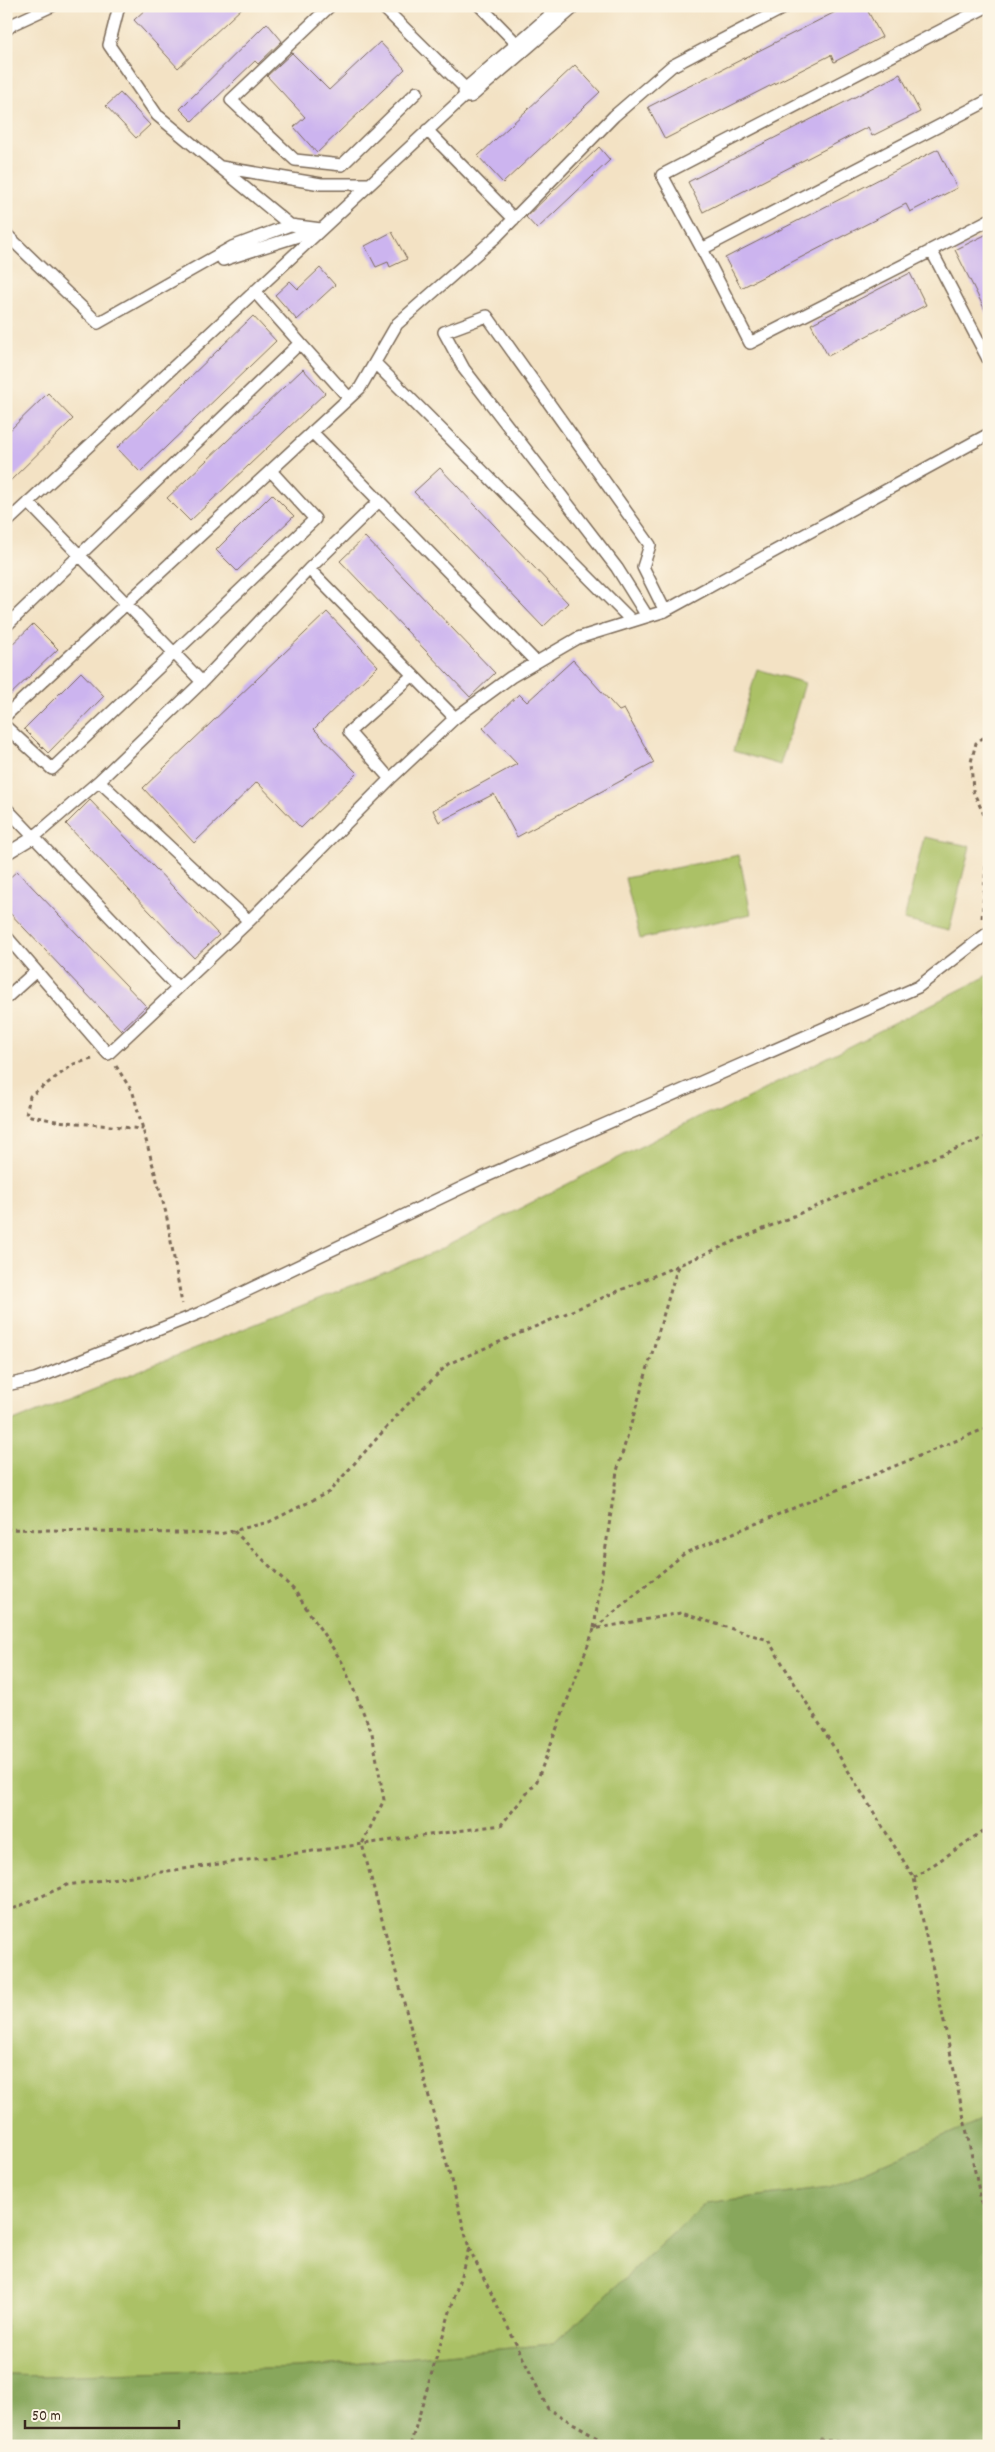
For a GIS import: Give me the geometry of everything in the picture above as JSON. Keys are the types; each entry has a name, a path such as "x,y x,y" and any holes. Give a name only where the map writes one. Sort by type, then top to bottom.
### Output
{"street":[{"path":"469,92 568,6"}],"lane":[{"path":"6,30 13,24 52,6"},
{"path":"120,6 109,45 157,115 290,225"},
{"path":"330,6 231,100 296,160 342,165 417,92"},
{"path":"6,523 469,92 382,6"},
{"path":"480,6 520,48"},
{"path":"6,716 360,388 397,324 514,218 614,116 672,66 787,6"},
{"path":"988,6 662,175 750,343 989,220"},
{"path":"702,249 989,100"},
{"path":"427,130 514,218"},
{"path":"220,167 321,184 370,184"},
{"path":"6,234 98,323 232,246 290,225 321,229"},
{"path":"223,260 321,229"},
{"path":"931,251 989,361"},
{"path":"254,291 349,398"},
{"path":"647,616 617,568 464,369 444,332 487,316 650,545 643,568 665,611"},
{"path":"6,626 300,343"},
{"path":"375,363 632,621"},
{"path":"312,432 536,662"},
{"path":"6,936 108,1054 249,921 390,779 455,718 511,677 578,638 665,611 989,434"},
{"path":"6,727 52,768 315,519 271,471"},
{"path":"6,854 34,837 99,781 202,682 309,568 379,501"},
{"path":"28,502 202,682"},
{"path":"309,568 455,718"},
{"path":"390,779 349,732 413,675"},
{"path":"99,781 249,921"},
{"path":"6,808 178,988"},
{"path":"6,1385 35,1379 184,1320 480,1179 918,986 985,935"},
{"path":"6,998 36,971"}],"path":[{"path":"985,935 988,837 986,819 973,791 971,762 976,743 989,734"},
{"path":"143,1129 56,1121 26,1115 30,1096 74,1064 108,1054 133,1093 143,1129 166,1213 184,1320"},
{"path":"6,1529 220,1534 269,1522 329,1492 403,1409 448,1364 894,1173 989,1136"},
{"path":"6,1912 67,1885 500,1824 537,1781 594,1629 617,1471 678,1266"},
{"path":"594,1629 685,1553 989,1427"},
{"path":"233,1531 295,1591 342,1662 372,1733 384,1800 362,1844 469,2248 548,2409 613,2446"},
{"path":"594,1629 681,1613 768,1640 914,1878 989,2239"},
{"path":"914,1878 989,1827"},
{"path":"410,2446 469,2248"},
{"path":"804,2446 821,2440 883,2446"}],"green space":[{"path":"757,669 805,683 780,765 733,751"},
{"path":"924,837 970,846 949,931 904,920"},
{"path":"739,855 751,914 640,939 625,878"},
{"path":"989,975 989,2116 830,2187 706,2203 553,2344 299,2368 46,2376 6,2375 6,1424 433,1253 706,1113 718,1113"},
{"path":"989,2116 989,2446 6,2446 6,2375 46,2376 299,2368 553,2344 706,2203 830,2187"}],"building":[{"path":"149,6 244,6 178,68 134,20"},
{"path":"847,6 865,6 882,37 834,62 831,55 665,139 648,107"},
{"path":"267,23 282,41 258,64 255,61 192,121 180,109"},
{"path":"380,42 405,69 317,153 294,127 305,117 267,76 292,53 329,90"},
{"path":"575,65 600,92 503,183 478,156"},
{"path":"900,74 920,112 872,136 868,127 703,212 688,182"},
{"path":"120,93 150,125 136,138 106,106"},
{"path":"599,147 610,160 537,229 526,217"},
{"path":"938,149 957,188 910,212 906,204 741,288 725,258"},
{"path":"392,232 407,259 390,267 388,262 376,267 365,246"},
{"path":"989,233 989,318 955,250"},
{"path":"320,268 335,285 297,320 275,295 290,281 298,289"},
{"path":"910,273 926,305 828,356 811,324"},
{"path":"253,316 276,341 140,472 117,448"},
{"path":"303,369 325,393 190,521 167,498"},
{"path":"48,393 73,419 6,485 6,434"},
{"path":"440,468 568,603 543,627 414,492"},
{"path":"272,494 294,516 237,571 216,550"},
{"path":"365,537 495,673 470,697 340,561"},
{"path":"327,612 378,666 314,729 357,773 301,828 257,782 194,843 143,788"},
{"path":"33,624 58,649 6,699 6,650"},
{"path":"573,660 619,711 624,709 654,763 517,837 494,794 439,822 433,810 517,764 483,728 519,694 527,702"},
{"path":"81,672 104,696 48,753 24,729"},
{"path":"90,800 219,935 194,958 66,824"},
{"path":"17,871 146,1006 121,1030 6,909 6,881"}]}
